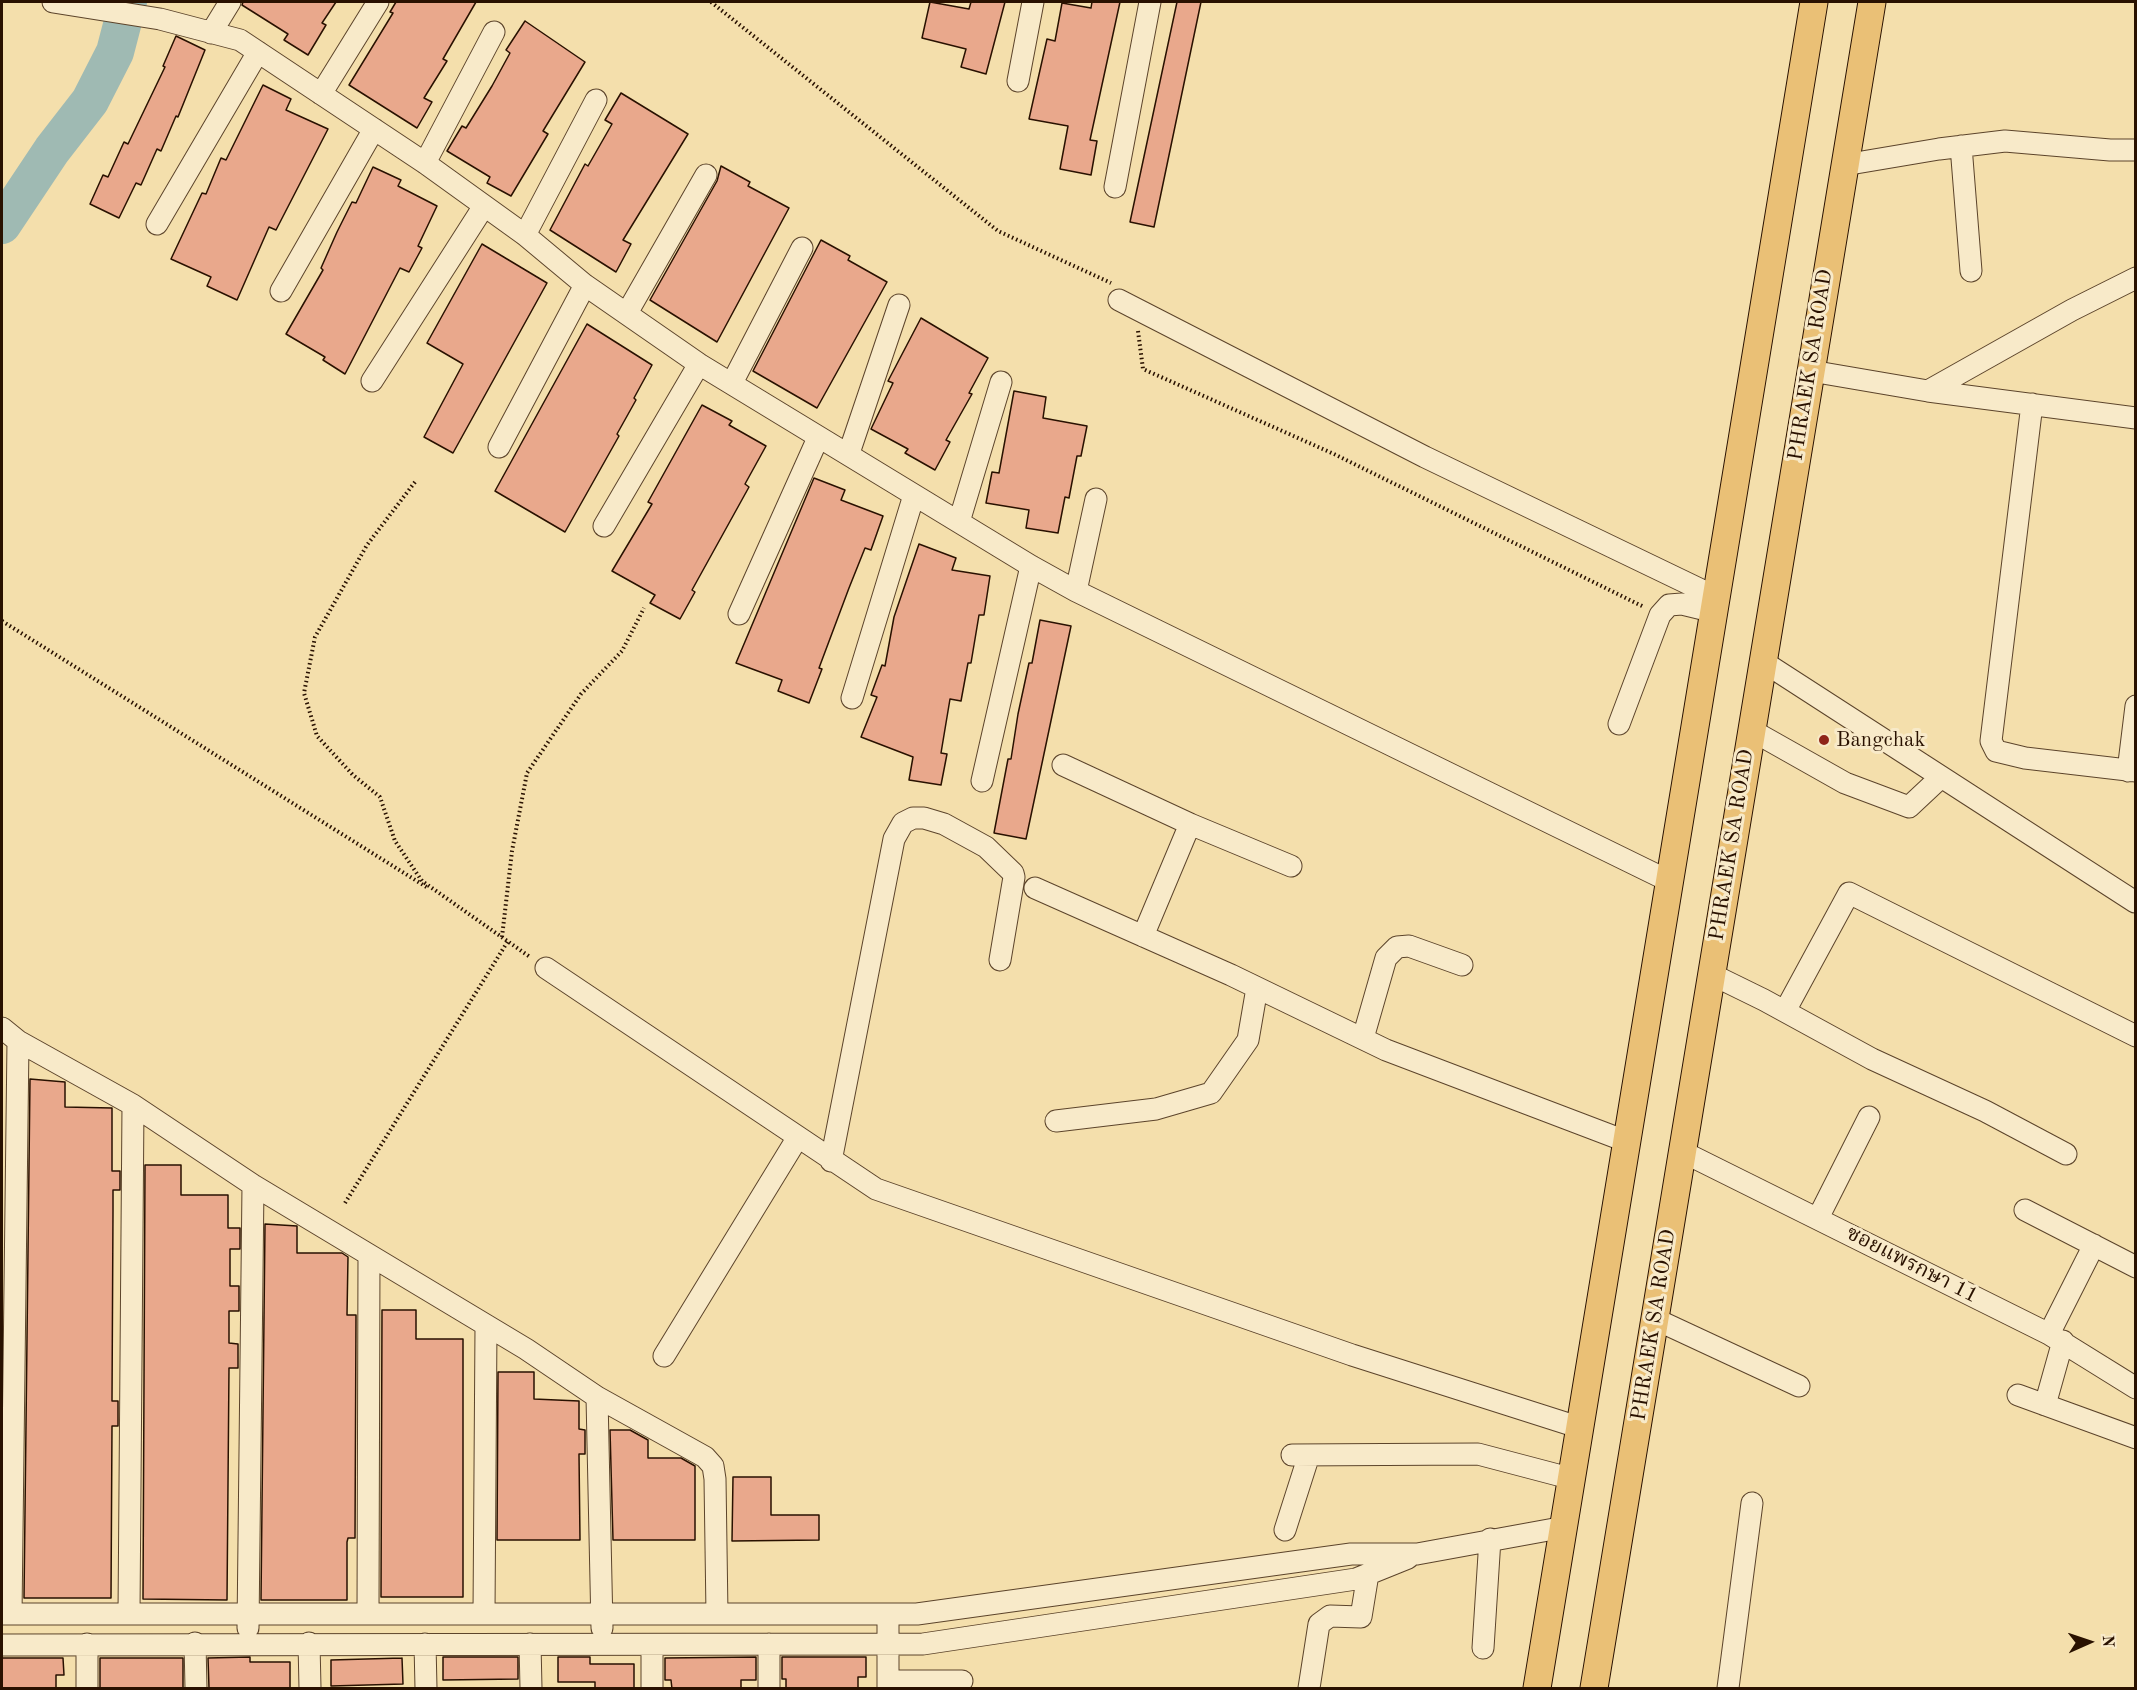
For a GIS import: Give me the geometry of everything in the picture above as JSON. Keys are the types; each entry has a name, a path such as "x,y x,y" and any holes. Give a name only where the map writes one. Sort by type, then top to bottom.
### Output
{"main road":[{"path":"1537,1689 1814,2"},
{"name":"PHRAEK SA ROAD","path":"1594,1689 1872,2"}],"street":[{"path":"53,2 160,19 240,40 425,163 525,235 585,285 699,364 1032,566 1076,591 1671,882"},
{"path":"211,33 230,2"},
{"path":"321,94 378,2"},
{"path":"1018,81 1033,2"},
{"path":"1115,187 1150,2"},
{"path":"425,163 494,32"},
{"path":"157,224 258,52"},
{"path":"525,235 596,100"},
{"path":"280,291 374,129"},
{"path":"1844,165 2005,141 2136,150"},
{"path":"1961,146 1971,271"},
{"path":"627,314 706,176"},
{"path":"372,381 484,206"},
{"path":"732,383 802,248"},
{"path":"1928,391 2072,310 2136,278"},
{"path":"499,447 585,285"},
{"path":"1119,300 1716,605"},
{"path":"849,453 899,304"},
{"path":"604,526 699,364"},
{"path":"1811,371 1928,391 2136,418"},
{"path":"959,522 1001,382"},
{"path":"2032,404 1991,741 1996,751 2025,758 2132,771 2136,706"},
{"path":"739,614 818,438"},
{"path":"852,698 915,495"},
{"path":"1076,591 1096,499"},
{"path":"982,781 1032,566"},
{"path":"1619,724 1660,615 1669,605 1716,605"},
{"path":"1762,661 2135,902"},
{"path":"1751,730 1845,783 1909,807 1940,778"},
{"path":"1064,765 1190,824 1292,866"},
{"path":"831,1161 894,839 903,823 924,818 944,824 986,847 1013,873 1000,960"},
{"path":"1143,936 1190,824"},
{"path":"1035,888 1257,988 1386,1050 1628,1142"},
{"path":"1785,1011 1849,894 2136,1036"},
{"path":"1363,1038 1386,958 1397,947 1409,946 1462,965"},
{"path":"546,968 876,1190 1352,1355 1581,1428"},
{"path":"1711,975 1785,1011 1872,1059 1985,1111 2066,1154"},
{"path":"1056,1121 1156,1109 1211,1093 1248,1040 1257,988"},
{"path":"717,1614 713,1466 705,1457 597,1397 526,1349 253,1185 133,1105 10,1035 6,1614 129,1613 248,1616 484,1612 602,1614 717,1614 917,1614 1351,1554 1417,1554"},
{"path":"129,1613 133,1105"},
{"path":"1818,1218 1869,1117"},
{"path":"663,1356 798,1137"},
{"name":"ซอยแพรกษา 11","path":"1683,1152 2056,1337 2136,1388"},
{"path":"248,1644 253,1185"},
{"path":"2025,1210 2136,1267"},
{"path":"2045,1405 2056,1337 2094,1245"},
{"path":"368,1613 369,1255"},
{"path":"1655,1318 1799,1386"},
{"path":"484,1612 486,1327"},
{"path":"2018,1395 2136,1438"},
{"path":"597,1397 602,1644"},
{"path":"1285,1530 1301,1455 1478,1454 1573,1479"},
{"path":"1728,1689 1752,1503"},
{"path":"2,1645 922,1644 1356,1579 1417,1554 1565,1527"},
{"path":"1483,1648 1490,1539"},
{"path":"1309,1689 1319,1624 1330,1616 1361,1617 1368,1574"},
{"path":"1113,1587 1116,1615"},
{"path":"888,1614 888,1685 962,1681"},
{"path":"195,1643 196,1689"},
{"path":"309,1643 310,1689"},
{"path":"87,1644 87,1689"},
{"path":"426,1644 426,1689"},
{"path":"530,1644 531,1689"},
{"path":"769,1644 769,1689"},
{"path":"652,1645 652,1689"}],"path":[{"path":"415,482 367,545 315,638 304,693 317,736 353,775 380,797 395,841 422,881 546,968"},
{"path":"502,937 512,851 527,772 581,694 622,651 644,608"},
{"path":"2,621 467,912"},
{"path":"345,1203 508,941"}],"building":[{"path":"243,2 336,2 322,23 326,25 308,55 284,40 288,34 242,5"},
{"path":"396,2 476,2 443,59 447,61 424,98 432,102 417,128 349,85 393,13 390,12"},
{"path":"930,2 969,9 971,2 1005,2 986,74 961,67 966,49 922,38"},
{"path":"1092,2 1120,2 1090,140 1097,141 1091,175 1060,169 1068,126 1029,119 1047,39 1055,41 1062,3 1091,8"},
{"path":"1177,2 1201,2 1154,227 1130,222"},
{"path":"525,21 585,62 543,131 548,134 511,196 487,183 490,177 447,151 462,126 466,128 492,86 510,53 506,50"},
{"path":"176,36 205,50 178,117 176,116 161,151 157,149 141,185 136,183 119,218 90,204 103,175 108,177 124,142 128,144 165,67 163,66"},
{"path":"263,85 291,99 286,110 328,129 276,230 269,227 237,300 207,286 211,277 171,259 202,193 206,194 221,158 226,160"},
{"path":"621,93 688,134 623,240 631,244 616,272 550,230 585,164 588,166 612,124 605,120"},
{"path":"721,166 750,182 748,186 789,208 717,342 650,300 717,181"},
{"path":"373,167 401,180 398,186 437,206 418,246 422,248 409,272 400,268 345,374 323,360 325,357 286,334 323,270 321,268 337,232 352,202 356,203"},
{"path":"821,240 850,256 848,260 887,282 817,408 753,371"},
{"path":"482,244 547,283 453,453 424,437 463,364 427,343"},
{"path":"921,318 988,358 969,393 972,394 946,440 950,442 935,470 905,453 908,449 871,429 893,383 888,381"},
{"path":"587,324 652,365 617,434 619,436 565,532 495,491"},
{"path":"1014,391 1046,397 1043,418 1087,426 1081,456 1077,456 1069,498 1065,497 1058,533 1026,528 1029,510 986,503 992,472 999,473"},
{"path":"702,405 732,421 729,425 766,446 745,484 749,487 692,590 695,592 680,619 650,603 655,595 612,571 652,504 648,502"},
{"path":"814,478 845,490 841,500 883,516 871,550 865,548 849,588 819,668 822,669 809,703 778,691 782,680 736,663"},
{"path":"919,544 956,558 952,570 990,576 984,615 979,615 971,663 968,663 961,701 950,699 941,753 947,754 941,785 909,780 913,757 861,737 877,697 871,695 882,665 885,666 894,617"},
{"path":"1040,620 1071,626 1026,839 994,833 1008,759 1011,759 1018,714 1029,663 1032,663"},
{"path":"30,1079 65,1082 65,1107 112,1108 112,1171 120,1171 120,1190 113,1190 112,1401 118,1401 118,1426 112,1426 111,1598 24,1598"},
{"path":"145,1165 181,1165 181,1195 228,1195 228,1228 240,1228 240,1249 230,1249 230,1286 239,1286 239,1311 229,1311 229,1343 238,1344 238,1368 229,1368 227,1600 143,1599"},
{"path":"265,1224 297,1226 297,1253 342,1253 348,1257 347,1315 356,1315 355,1538 348,1538 347,1542 347,1600 261,1600"},
{"path":"382,1310 416,1310 416,1339 463,1339 463,1597 381,1597"},
{"path":"498,1372 534,1372 534,1399 579,1401 579,1429 585,1430 585,1454 579,1454 580,1540 497,1540"},
{"path":"610,1430 630,1430 648,1440 648,1458 681,1458 695,1466 695,1540 613,1540"},
{"path":"733,1477 771,1477 771,1515 819,1515 819,1540 732,1541"},
{"path":"250,1657 250,1662 290,1662 290,1688 209,1688 208,1658"},
{"path":"443,1657 518,1657 518,1679 443,1680"},
{"path":"558,1657 590,1657 590,1664 634,1664 634,1689 595,1689 595,1682 558,1682"},
{"path":"756,1657 756,1680 741,1680 741,1689 672,1689 671,1680 665,1680 665,1658"},
{"path":"782,1657 866,1657 866,1677 858,1677 858,1689 786,1689 786,1679 782,1679"},
{"path":"2,1658 63,1658 64,1675 56,1675 56,1689 2,1688"},
{"path":"100,1658 183,1658 183,1688 100,1689"},
{"path":"402,1658 403,1684 331,1686 331,1660"}],"waterway":[{"path":"2,225 52,150 90,101 115,52 128,2"}],"place":[{"name":"Bangchak","path":"1824,740"}]}
